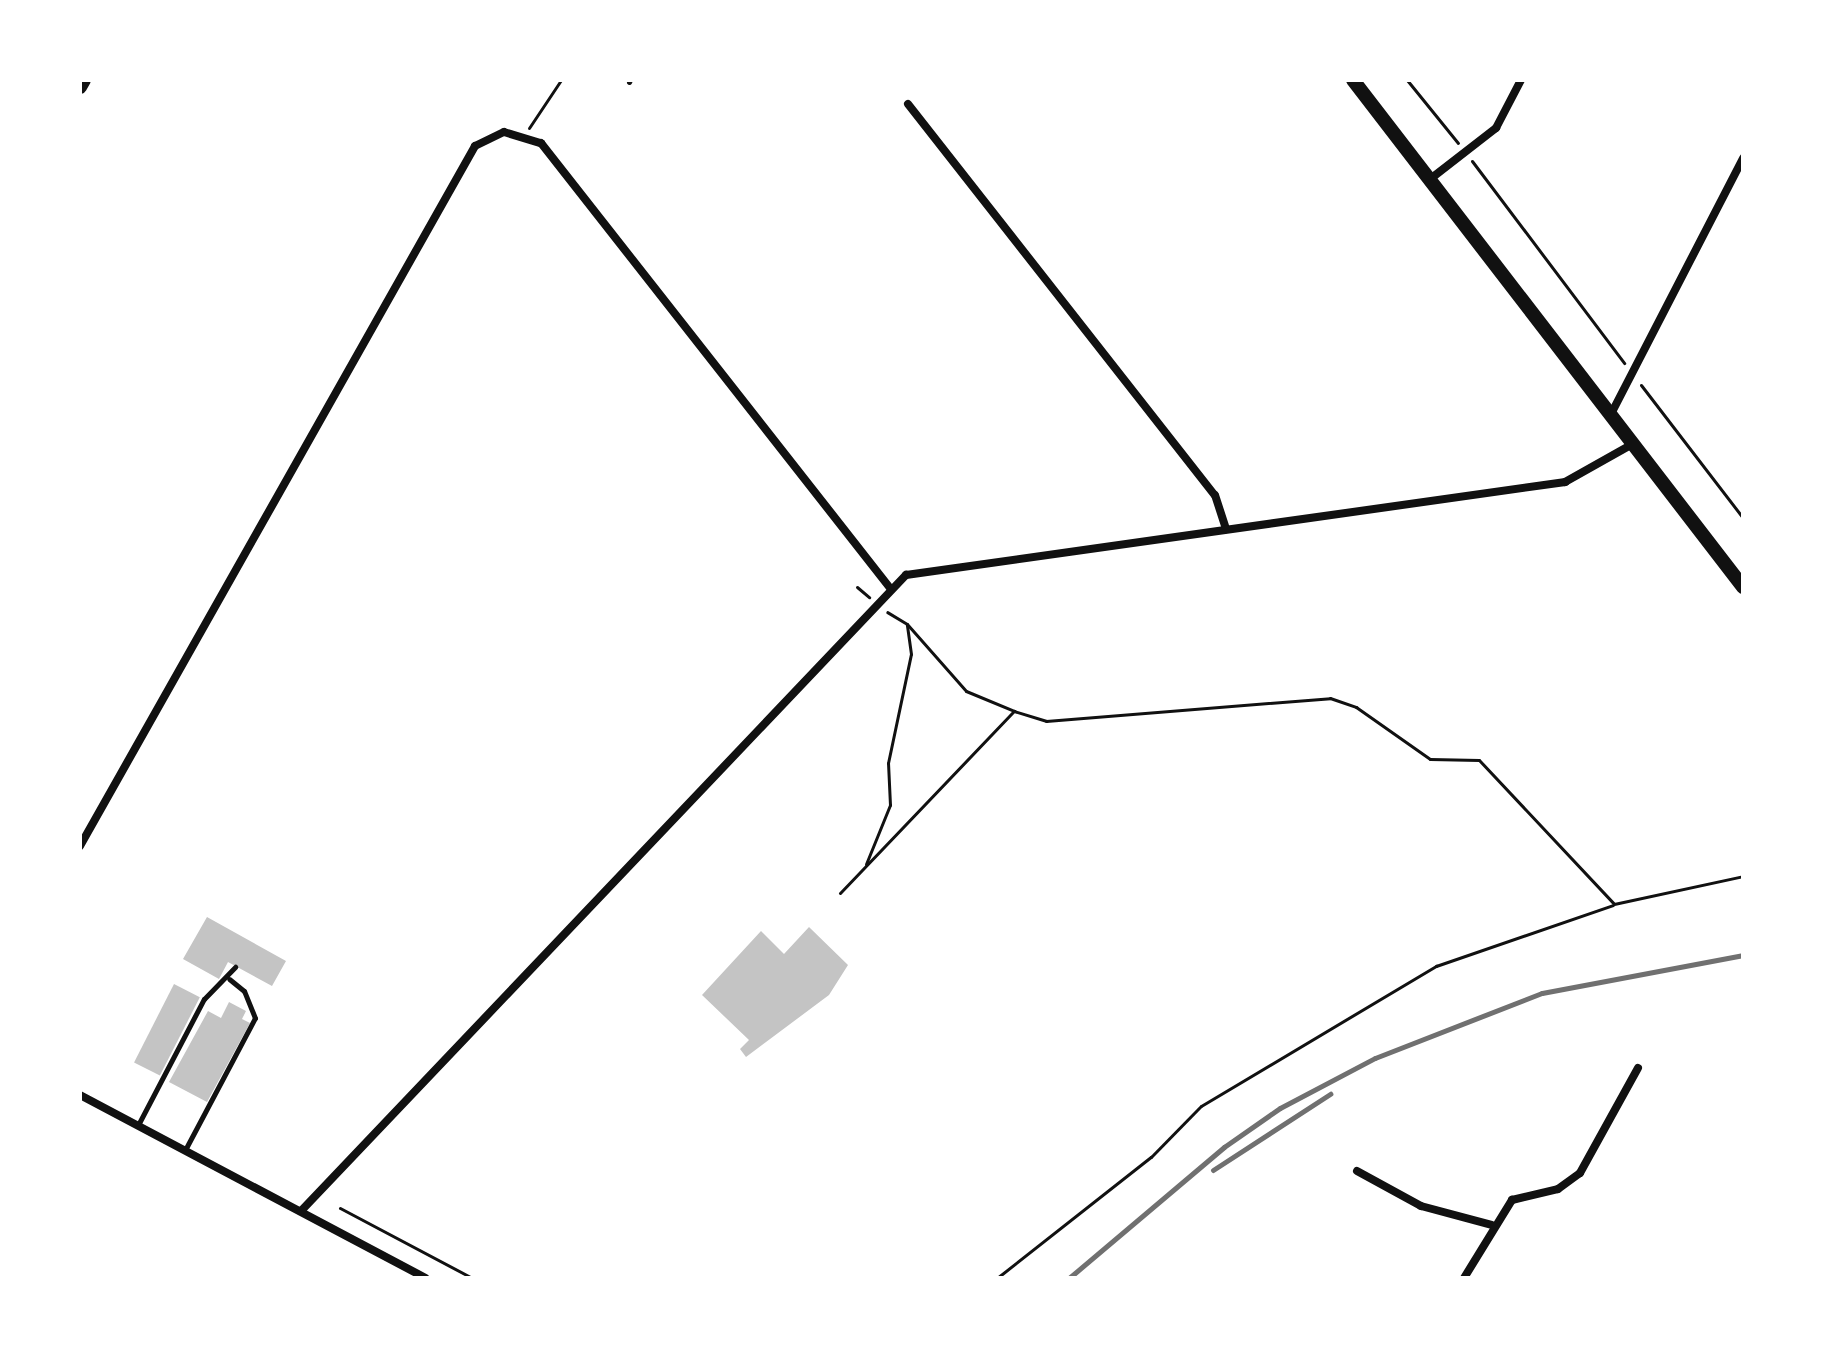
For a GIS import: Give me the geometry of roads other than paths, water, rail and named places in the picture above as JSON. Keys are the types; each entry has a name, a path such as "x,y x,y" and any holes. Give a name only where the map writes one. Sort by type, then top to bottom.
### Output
{"main road":[{"path":"80,87 84,80"},
{"path":"1353,80 1743,587"}],"street":[{"path":"1429,180 1496,128 1521,80"},
{"path":"908,104 1215,495 1226,529"},
{"path":"80,846 475,146 504,132 525,135 541,143 890,588"},
{"path":"1610,417 1743,158"},
{"path":"301,1211 890,588 928,570 1565,482 1631,445"},
{"path":"1464,1278 1492,1225 1512,1200 1558,1189 1580,1173 1638,1068"},
{"path":"80,1095 425,1278"},
{"path":"1357,1171 1421,1206 1492,1225"}],"lane":[{"path":"138,1125 204,999 229,979 235,967"},
{"path":"185,1150 255,1018 244,991 229,979"}],"railway":[{"path":"1069,1278 1224,1147 1280,1108 1375,1058 1542,993 1743,955"},
{"path":"1213,1170 1330,1094"}]}
